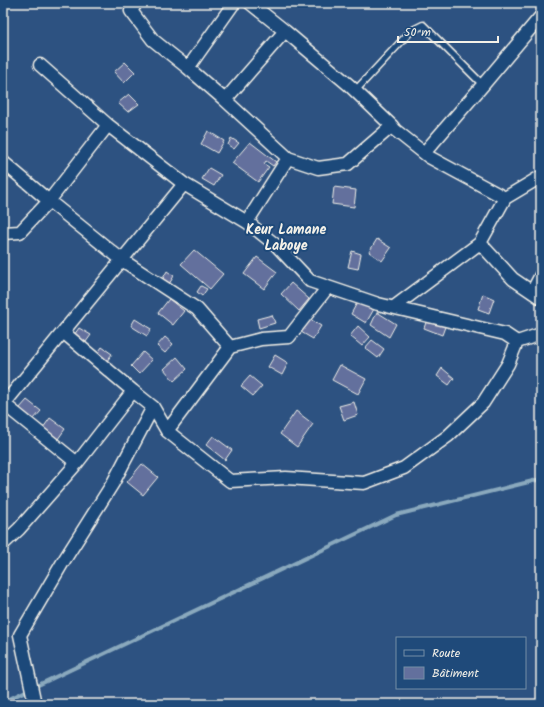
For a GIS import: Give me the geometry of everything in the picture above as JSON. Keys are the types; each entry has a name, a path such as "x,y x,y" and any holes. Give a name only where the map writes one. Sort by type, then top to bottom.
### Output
{"street":[{"path":"136,3 131,11 153,40 225,100 288,158 318,168 348,164 392,126"},
{"path":"188,68 234,3"},
{"path":"250,3 355,91 429,158 505,198"},
{"path":"424,153 541,16"},
{"path":"225,100 285,31"},
{"path":"40,65 108,125 184,184 247,222 277,246 310,281 378,304 505,334 517,342"},
{"path":"3,233 20,232 49,201 108,125"},
{"path":"247,222 288,158"},
{"path":"3,162 122,260 197,309 230,347"},
{"path":"394,308 480,243 505,198 540,178"},
{"path":"77,463 4,404 184,184"},
{"path":"480,243 513,279 536,295 541,275"},
{"path":"167,432 230,347 261,339 289,337 328,287"},
{"path":"63,332 152,407 167,432 230,482 286,478 364,483 404,468 448,436 483,403 508,364 517,342 541,334"},
{"path":"3,544 77,463 133,391"},
{"path":"35,704 20,635 63,562 113,483 152,407"}],"lane":[{"path":"355,91 411,31 423,25 483,85"}],"building":[{"path":"125,62 135,72 124,83 114,72"},
{"path":"129,94 139,104 128,112 118,103"},
{"path":"208,131 224,141 217,153 201,144"},
{"path":"231,138 239,143 234,149 228,145"},
{"path":"250,142 276,162 273,166 266,161 264,164 269,167 258,182 232,163"},
{"path":"209,168 221,175 214,186 202,179"},
{"path":"334,187 356,190 354,207 332,204"},
{"path":"377,239 391,248 382,261 369,252"},
{"path":"194,250 223,274 210,289 181,264"},
{"path":"352,251 361,254 358,269 348,267"},
{"path":"257,257 277,272 264,289 244,274"},
{"path":"167,271 174,276 169,284 162,280"},
{"path":"291,283 309,299 299,311 281,294"},
{"path":"201,286 207,289 202,296 197,292"},
{"path":"483,294 494,299 489,313 478,309"},
{"path":"169,299 184,311 173,325 158,313"},
{"path":"358,301 374,309 366,323 351,314"},
{"path":"377,312 396,324 389,337 371,325"},
{"path":"272,315 275,323 259,328 257,319"},
{"path":"428,317 446,324 442,335 424,328"},
{"path":"135,319 151,329 147,336 131,326"},
{"path":"310,319 321,326 313,339 301,332"},
{"path":"358,326 370,337 362,346 350,336"},
{"path":"79,328 91,335 83,346 74,335"},
{"path":"165,337 173,344 165,353 157,346"},
{"path":"372,340 384,349 378,358 365,348"},
{"path":"102,347 112,354 107,361 97,354"},
{"path":"143,352 152,360 139,374 131,366"},
{"path":"275,355 288,363 282,375 268,367"},
{"path":"177,357 187,369 174,381 164,369"},
{"path":"340,365 366,379 358,394 332,380"},
{"path":"442,368 454,378 449,385 437,376"},
{"path":"250,376 262,386 253,396 241,386"},
{"path":"27,400 41,411 33,420 19,409"},
{"path":"354,402 358,415 344,420 339,406"},
{"path":"296,411 313,424 297,447 280,434"},
{"path":"50,418 65,429 58,439 43,428"},
{"path":"213,436 232,450 225,460 206,445"},
{"path":"142,464 158,477 143,495 127,482"}],"waterway":[{"path":"3,702 396,515 541,479"}],"district":[{"name":"Keur Lamane Laboye","path":"286,238"}]}
